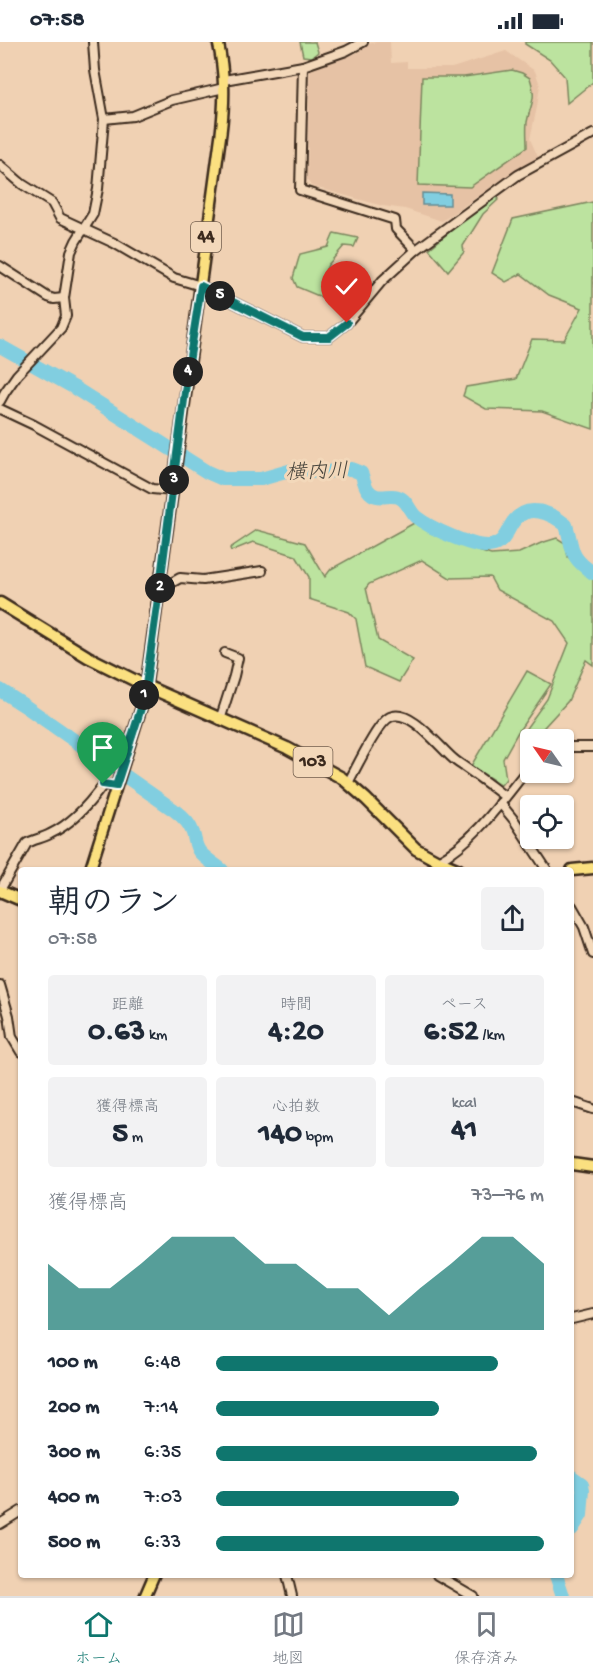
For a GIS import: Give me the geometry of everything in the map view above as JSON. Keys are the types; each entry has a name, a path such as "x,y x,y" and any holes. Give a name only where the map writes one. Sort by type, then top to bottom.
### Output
{"highway":[{"name":"103","path":"0,603 88,657 220,720 287,748 348,783 406,841 416,849 452,867"},
{"path":"574,870 593,868"},
{"path":"0,890 18,899"},
{"path":"574,1164 593,1167"}],"main road":[{"name":"44","path":"91,867 144,699 221,133 224,84 218,42"},
{"path":"145,1596 153,1578"}],"street":[{"path":"0,401 17,375 57,333 63,323 66,316 64,298 71,252 93,214 98,189 104,120 95,70 93,42"},
{"path":"104,120 133,116 172,100 224,84 303,66 346,51 363,42"},
{"path":"303,66 300,190 395,220 396,229 416,250"},
{"path":"0,165 22,184 52,203 60,218 114,243 174,278 201,286 303,337 329,337 347,323 382,281 416,250 518,174 593,134"},
{"path":"0,266 48,297 64,298"},
{"path":"0,409 152,489 172,491"},
{"path":"159,590 180,578 202,580 262,571"},
{"path":"220,720 238,658 225,653"},
{"path":"348,783 380,726 390,717 409,719 432,736 454,760 482,778 502,800 545,867"},
{"path":"574,747 593,747"},
{"path":"438,861 452,854 472,837 520,778"},
{"path":"0,890 27,843 50,834 81,812 103,784 117,784"},
{"path":"574,910 584,927 593,954"},
{"path":"0,985 12,1036 18,1047"},
{"path":"574,1103 593,1108"},
{"path":"574,1319 593,1314"},
{"path":"0,1524 18,1513"},
{"path":"288,1578 292,1596"},
{"path":"442,1578 473,1596"}],"shaded area":[{"path":"390,42 391,63 407,62 407,68 452,68 506,51 535,71 540,85 530,139 538,157 442,221 405,209 383,206 311,186 307,179 310,70 355,54 371,43"}],"green space":[{"path":"300,42 315,42 318,52 312,57 303,56"},
{"path":"525,42 593,42 593,82 567,103 565,77 550,60"},
{"path":"512,70 530,78 532,85 533,101 527,125 527,147 470,187 418,185 422,77 464,77"},
{"path":"495,194 499,199 483,214 463,246 464,252 448,271 429,249"},
{"path":"593,202 593,429 542,411 486,409 463,396 466,387 516,379 532,339 564,340 582,308 549,295 521,274 506,282 492,273 513,219"},
{"path":"334,233 358,238 354,247 344,246 328,265 322,279 338,289 333,302 297,287 293,278 300,254 328,247"},
{"path":"416,522 429,532 491,555 519,553 557,538 565,543 568,557 593,576 593,665 586,660 568,701 542,729 526,729 547,699 569,643 554,621 497,590 490,577 450,578 422,560 369,584 366,588 378,640 413,660 399,682 365,667 356,619 349,612 309,599 309,577 296,556 253,542 231,551 230,548 257,530 305,543 325,577 331,569"},
{"path":"527,671 551,684 518,732 503,759 506,779 501,785 471,766"}],"water":[{"path":"422,193 450,194 450,205 422,205"}],"waterway":[{"name":"横内川","path":"0,346 73,387 207,472 223,479 261,479 289,471 328,472 351,469 361,473 372,494 398,497 422,521 451,536 489,546 498,543 519,516 526,512 540,512 566,525 576,557 593,573"},
{"path":"0,690 177,812 190,826 199,851 218,867"},
{"path":"574,1478 582,1484 583,1490 581,1515 574,1526"},
{"path":"557,1578 563,1596"}],"route":[{"path":"103,784 116,786 144,699 201,286 303,337 329,337 347,323"}]}
